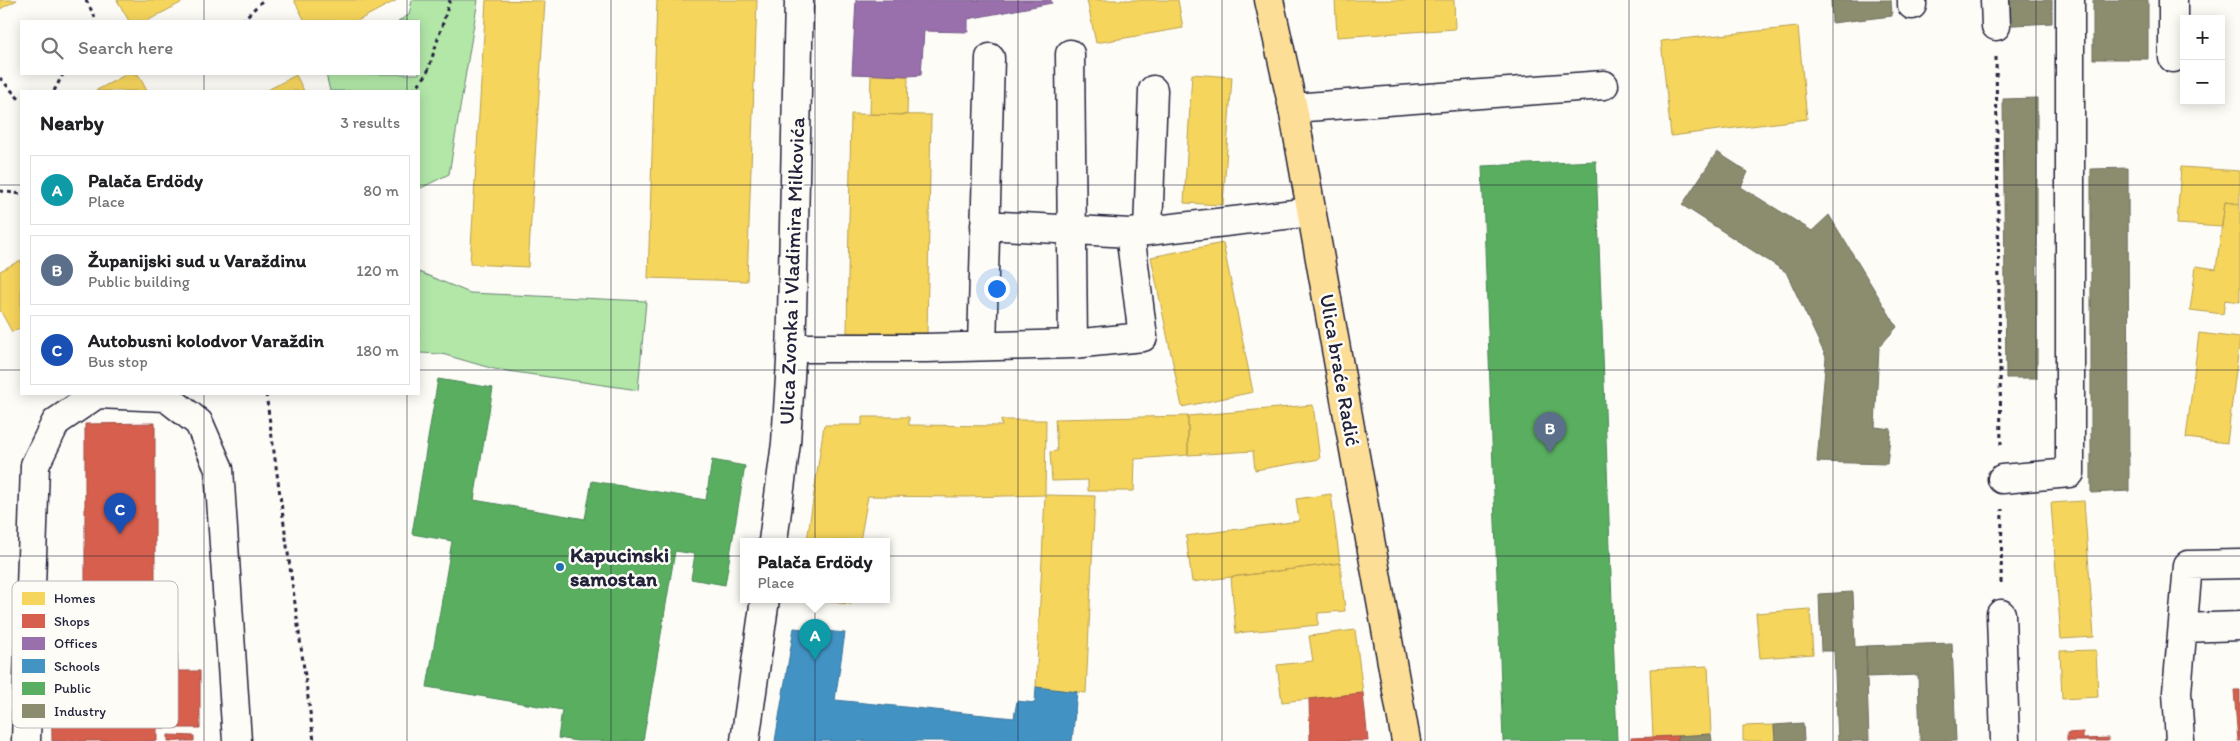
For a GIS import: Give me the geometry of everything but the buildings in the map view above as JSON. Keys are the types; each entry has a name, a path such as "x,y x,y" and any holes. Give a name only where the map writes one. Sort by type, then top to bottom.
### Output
{"main road":[{"name":"Ulica braće Radić","path":"1269,0 1293,108 1406,741"}],"street":[{"name":"Ulica Zvonka i Vladimira Milkovića","path":"773,538 786,443 791,348 799,0"},
{"path":"2002,479 2070,473 2070,0"},
{"path":"2173,0 2173,58"},
{"path":"1070,54 1070,230 1073,344"},
{"path":"982,346 990,58"},
{"path":"1293,108 1604,85"},
{"path":"791,348 1073,344 1143,337 1139,232 1153,90"},
{"path":"985,225 1139,232 1311,212"},
{"path":"31,581 35,465 56,422 96,395"},
{"path":"120,395 166,397 199,423 219,469 237,741"},
{"path":"2180,741 2177,692 2188,565 2240,564"},
{"path":"745,741 764,603"},
{"path":"2001,614 2005,741"},
{"path":"2183,628 2240,626"},
{"path":"26,728 26,741"}],"path":[{"path":"86,0 92,19"},
{"path":"243,20 263,0"},
{"path":"414,90 427,74 450,0"},
{"path":"1995,13 2002,479 2001,614"},
{"path":"55,90 62,75"},
{"path":"0,78 20,100"},
{"path":"0,191 20,194"},
{"path":"266,395 314,741"}],"green space":[{"path":"412,0 478,0 449,174 420,188 420,90 330,90 326,75 420,75 420,20 400,20 409,15"},
{"path":"420,272 470,293 646,301 638,390 494,369 442,354 420,353"}],"place":[{"name":"Županijski sud u Varaždinu","path":"1550,453"},
{"name":"Autobusni kolodvor Varaždin","path":"120,534"},
{"name":"Kapucinski samostan","path":"560,567"},
{"name":"Palača Erdödy","path":"815,660"}]}
